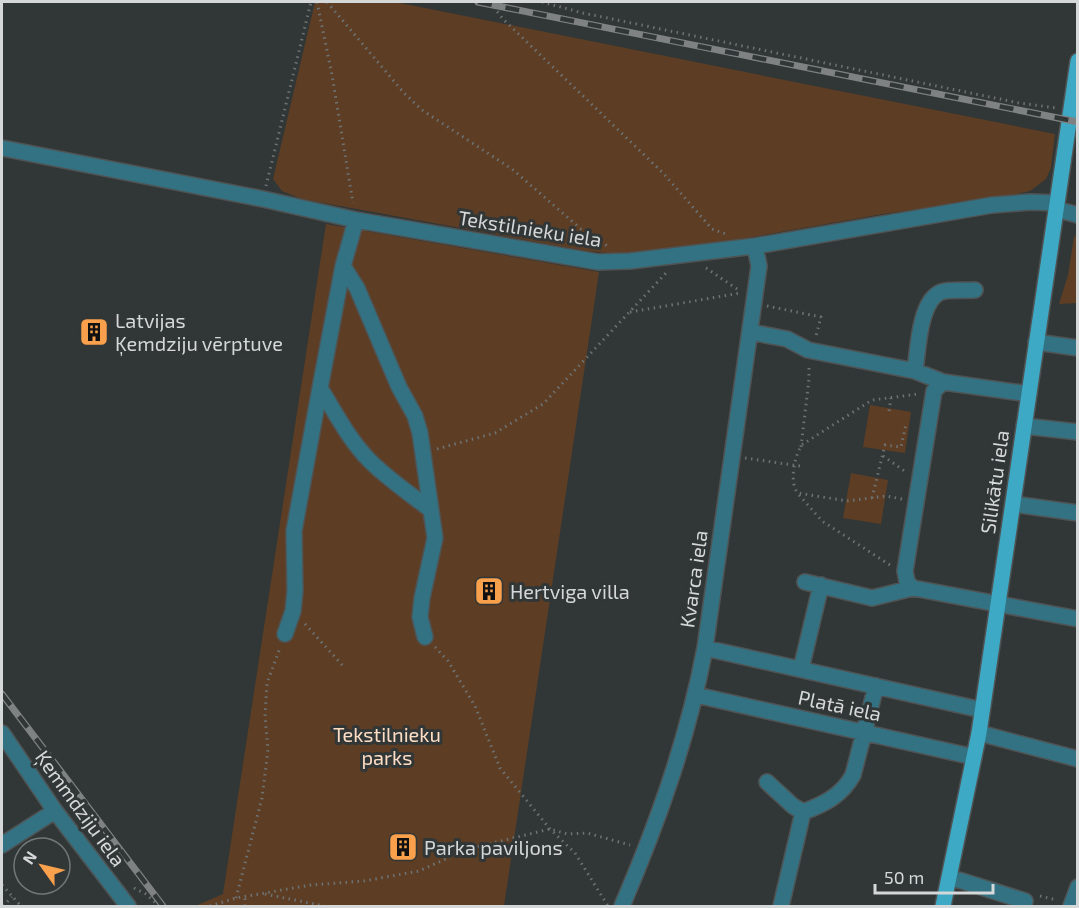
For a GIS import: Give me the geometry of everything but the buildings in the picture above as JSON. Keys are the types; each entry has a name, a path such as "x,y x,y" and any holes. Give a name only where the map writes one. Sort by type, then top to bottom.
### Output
{"main road":[{"name":"Silikātu iela","path":"943,906 979,733 1077,61"}],"street":[{"name":"Tekstilnieku iela","path":"2,148 263,199 356,220 598,262 630,261 755,246 992,206 1030,202 1056,206 1077,215"},
{"path":"285,634 293,611 295,591 294,531 343,266 356,220"},
{"name":"Kvarca iela","path":"622,906 668,792 696,695 705,648 750,332 748,297 759,266 755,246"},
{"path":"343,266 357,288 399,387 415,417 420,434 435,538 420,617 425,637"},
{"path":"915,371 924,313 931,302 941,292 975,290"},
{"path":"750,332 787,339 810,351 915,371 943,382 1029,394"},
{"path":"1036,342 1077,348"},
{"path":"913,588 907,582 904,571 933,395 943,382"},
{"path":"320,388 368,459 387,477 431,510"},
{"path":"1024,426 1077,432"},
{"path":"1012,504 1077,513"},
{"path":"804,582 872,598 913,588 1077,619"},
{"path":"801,669 821,585"},
{"name":"Platā iela","path":"705,648 982,710"},
{"path":"803,812 828,801 846,789 853,775 876,686"},
{"name":"Platā iela","path":"696,695 974,757"},
{"name":"Ķemmdziju iela","path":"2,733 55,811 128,906"},
{"path":"979,733 1077,759"},
{"path":"767,782 803,812"},
{"path":"2,845 55,811"},
{"path":"781,906 803,812"},
{"path":"949,878 962,880 1024,904"},
{"path":"1065,904 1077,887"}],"path":[{"path":"263,199 310,2"},
{"path":"317,2 332,75 356,220"},
{"path":"327,2 404,93 422,110 512,169 581,229 630,261"},
{"path":"490,2 503,19 663,173 712,229 755,246"},
{"path":"542,2 594,16 1019,103 1070,110"},
{"path":"423,453 495,433 543,404 684,254 748,297 821,317 810,351 801,447 794,485 822,521 889,566 904,571"},
{"path":"628,312 748,297"},
{"path":"801,447 872,400 923,394 933,395"},
{"path":"889,411 891,398"},
{"path":"872,498 885,445 901,447 906,424"},
{"path":"732,456 797,466"},
{"path":"883,456 918,481"},
{"path":"798,493 847,501 886,496 915,501"},
{"path":"293,611 344,667"},
{"path":"236,898 262,798 268,750 265,716 267,683 285,634"},
{"path":"425,637 448,662 475,706 500,768 550,829 575,853 608,906"},
{"path":"210,906 245,896 311,885 364,881 419,871 468,849 550,829 567,834 587,833 621,842"},
{"path":"2,885 21,906"},
{"path":"263,893 324,906"},
{"path":"245,896 245,906"},
{"path":"1024,904 1039,896 1065,904"},
{"path":"3,906 12,897"}],"green space":[{"path":"315,2 395,2 1055,134 1051,168 1046,179 1030,191 993,199 883,214 690,248 633,255 586,251 302,199 282,191 273,179"},
{"name":"Tekstilnieku parks","path":"326,224 599,272 504,906 195,906 223,894"},
{"path":"1077,234 1077,303 1059,304 1068,275 1074,237"},
{"path":"870,405 911,412 905,453 863,447"},
{"path":"851,473 888,480 881,524 843,518"}],"railway":[{"path":"478,2 1078,122"},
{"path":"2,694 163,906"}],"place":[{"name":"Latvijas Ķemdziju vērptuve","path":"94,332"},
{"name":"Hertviga villa","path":"489,591"},
{"name":"Parka paviljons","path":"403,847"}]}
